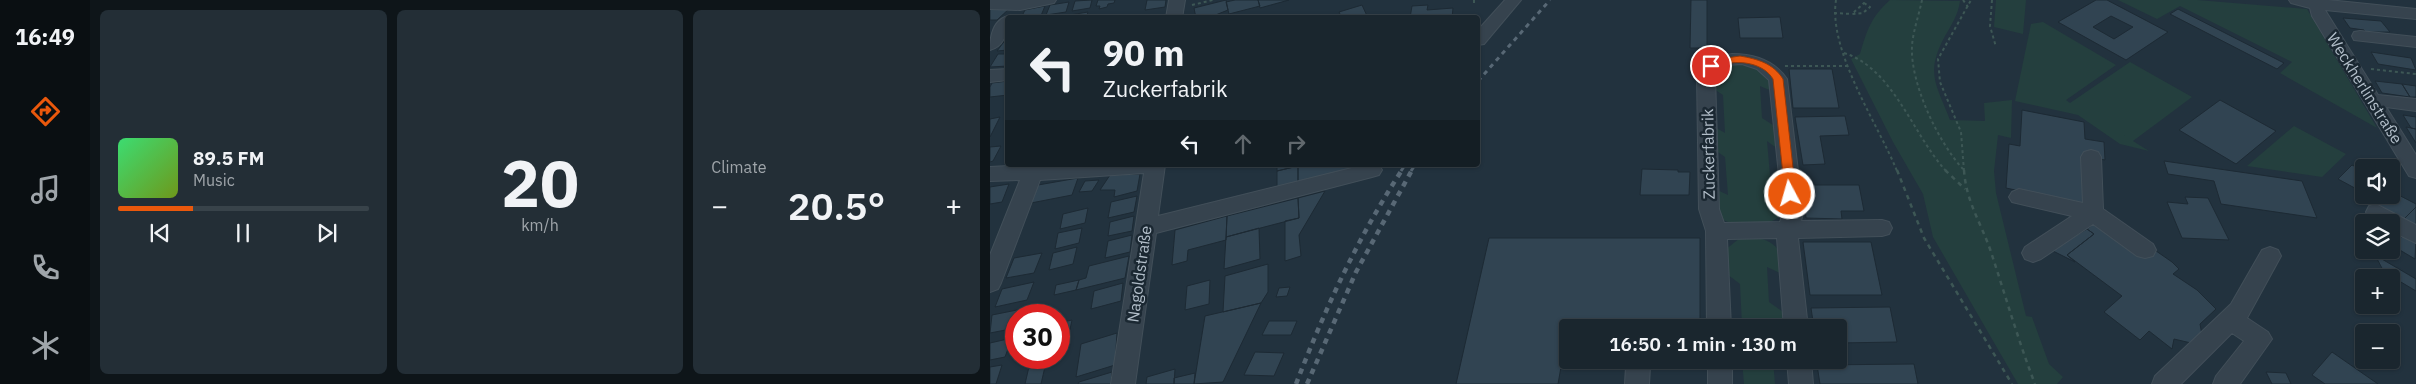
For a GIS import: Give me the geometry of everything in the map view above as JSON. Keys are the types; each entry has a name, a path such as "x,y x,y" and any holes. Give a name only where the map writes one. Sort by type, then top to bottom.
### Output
{"street":[{"path":"990,4 1018,8 1048,0"},
{"path":"1480,38 1513,0"},
{"path":"2297,0 2319,6 2328,5 2416,14"},
{"path":"2407,0 2416,14"},
{"name":"Weckherlinstraße","path":"2319,6 2317,9 2320,16 2416,171"},
{"path":"990,45 1005,25"},
{"path":"2360,36 2416,42"},
{"name":"Zuckerfabrik","path":"1719,319 1716,231 1709,209 1706,75 1711,66 1722,61 1740,59 1766,66"},
{"path":"1766,66 1773,71 1778,79 1793,213 1787,230 1795,319"},
{"path":"990,76 1005,74"},
{"path":"2373,100 2416,105"},
{"path":"2091,157 2093,213"},
{"path":"990,174 1034,169 1094,167"},
{"name":"Nagoldstraße","path":"1123,384 1154,167"},
{"path":"990,282 1034,169"},
{"path":"1146,227 1372,170"},
{"path":"2019,197 2093,213 2145,250"},
{"path":"2376,212 2416,235"},
{"path":"2033,253 2093,213"},
{"path":"1716,231 1882,228"},
{"path":"2164,384 2239,311 2270,256"},
{"path":"2231,318 2260,339 2231,382"},
{"path":"1720,369 1720,384"},
{"path":"1800,369 1801,384"}],"path":[{"path":"1176,9 1212,0"},
{"path":"1836,0 1834,13 1847,66 1895,166 1924,238 2012,384"},
{"path":"1922,0 1912,46 1914,74 1939,136 1949,154 1963,169"},
{"path":"1963,0 1968,7"},
{"path":"1971,0 1938,59 1940,82 1961,132 1965,189 1989,246 2017,336 2035,384"},
{"path":"1992,0 1990,26 1996,47"},
{"path":"1834,13 1852,14 1863,13 1870,7 1864,3 1852,14"},
{"path":"1844,52 1860,58 1873,68 1940,165 1965,189"},
{"path":"1766,66 1847,66"},
{"path":"2352,67 2416,74"}],"green space":[{"path":"1890,0 1960,1 1958,11 1939,49 1934,69 1937,87 1950,120 1985,121 1984,103 2012,100 2011,138 1998,135 1994,171 1996,193 2026,316 2032,317 2049,364 2063,377 2057,384 2018,384 1933,237 1923,194 1893,142 1851,59 1860,54 1870,24 1878,12"},
{"path":"1996,0 2026,0 2023,34 1994,27"},
{"path":"2118,0 2197,0 2307,9 2377,128 2280,73 2292,62 2180,6 2157,19"},
{"path":"2043,22 2116,65 2066,100 2070,103 2130,62 2192,97 2133,141 2080,108 2149,151 2120,144 2078,115 2015,101 2031,24"},
{"path":"1754,64 1768,71 1774,92 1760,86 1762,118 1776,127 1779,150 1767,141 1771,186 1782,192 1783,213 1770,222 1745,225 1721,219 1713,188 1728,195 1725,157 1712,148 1711,125 1725,133 1723,95 1711,87 1713,73 1726,65"},
{"path":"2294,126 2346,154 2322,177 2247,166"},
{"path":"1757,237 1771,243 1778,250 1782,260 1784,275 1767,267 1769,302 1786,314 1786,319 1742,319 1740,284 1723,271 1725,250 1740,238"},
{"path":"1743,369 1774,369 1775,384 1744,384"}],"building":[{"path":"1092,0 1090,8 1072,11 1075,1"},
{"path":"1098,0 1115,0 1114,3 1108,4 1107,7 1099,9 1100,6 1096,6"},
{"path":"1147,0 1166,0 1165,7 1145,10"},
{"path":"1226,0 1228,10 1216,15 1195,15 1194,8"},
{"path":"1258,0 1260,6 1229,14 1226,2"},
{"path":"1258,0 1289,0 1260,8"},
{"path":"1691,0 1707,0 1707,48 1690,48"},
{"path":"2096,0 2107,0 2168,32 2126,60 2058,22","holes":["2111,16 2133,27 2114,39 2093,27"]},
{"path":"1069,2 1066,12 1046,15 1050,5"},
{"path":"1362,5 1367,15 1340,15 1339,12"},
{"path":"1428,5 1427,10 1453,8 1452,15 1410,15 1412,6"},
{"path":"1045,6 1041,15 1022,15 1025,10"},
{"path":"990,8 1010,8 997,20 990,20"},
{"path":"2178,9 2284,63 2277,69 2170,14"},
{"path":"1088,12 1087,15 1070,15"},
{"path":"1780,17 1783,38 1740,38 1738,18"},
{"path":"2343,18 2381,21 2390,32 2365,32 2364,30 2350,28"},
{"path":"1005,40 1005,50 997,51"},
{"path":"2371,52 2411,58 2416,70 2378,64"},
{"path":"998,54 1005,54 1005,66 990,67"},
{"path":"1789,69 1832,69 1839,108 1793,108"},
{"path":"1005,81 1005,95 990,97 992,83"},
{"path":"2375,81 2402,84 2410,97 2382,93"},
{"path":"2402,84 2416,86 2416,97 2410,97"},
{"path":"2220,100 2276,131 2236,164 2179,130"},
{"path":"2022,110 2084,122 2085,139 2104,142 2105,160 2084,156 2085,205 2006,188 2009,144 2020,146"},
{"path":"2403,115 2416,117 2416,129 2411,128"},
{"path":"1845,116 1849,135 1820,136 1825,164 1803,165 1795,117"},
{"path":"1000,117 990,137 990,119"},
{"path":"2406,127 2416,129 2416,143"},
{"path":"1001,146 993,161 990,162 990,147"},
{"path":"2164,161 2302,181 2317,218 2221,204 2214,181 2168,174"},
{"path":"2352,165 2355,166 2355,188 2338,179"},
{"path":"1277,167 1294,167 1277,171"},
{"path":"1298,167 1361,167 1360,168 1298,183"},
{"path":"1298,167 1298,183 1277,189 1277,171"},
{"path":"1642,169 1690,172 1689,195 1640,195"},
{"path":"1140,174 1137,191 1114,197 1115,190 1100,190 1110,175"},
{"path":"1078,178 1072,195 1031,203 1038,185"},
{"path":"1099,180 1092,191 1079,192 1085,181"},
{"path":"1009,184 1002,202 990,204 990,187"},
{"path":"1803,185 1859,185 1864,211 1841,211 1842,219 1806,218"},
{"path":"1325,191 1299,235 1301,256 1285,261 1285,221 1299,218 1298,198"},
{"path":"1137,196 1134,212 1108,218 1111,202"},
{"path":"2400,196 2416,204 2416,207 2404,219 2400,217 2400,214 2395,214 2377,204 2400,204"},
{"path":"2185,197 2208,198 2229,240 2182,238 2167,202 2188,204"},
{"path":"1298,198 1299,218 1226,237 1227,216"},
{"path":"2416,207 2416,226 2404,219"},
{"path":"1088,208 1085,223 1060,229 1063,214"},
{"path":"1134,216 1132,231 1108,236 1110,222"},
{"path":"1227,216 1226,240 1188,250 1187,261 1172,265 1175,230"},
{"path":"2097,221 2149,246 2172,262 2179,269 2173,274 2197,290 2216,309 2200,324 2202,335 2191,343 2174,339 2172,349 2149,331 2140,340 2104,312 2122,296 2067,255 2094,234 2087,229"},
{"path":"1082,228 1079,243 1055,249 1058,233"},
{"path":"1259,228 1260,259 1224,269 1226,237"},
{"path":"2087,229 2094,234 2067,255 2075,262 2051,250"},
{"path":"2405,233 2416,239 2415,259 2400,250 2400,238"},
{"path":"1132,235 1130,252 1105,258 1108,241"},
{"path":"1489,238 1700,238 1700,319 1559,319 1559,369 1561,369 1558,384 1456,384"},
{"path":"1803,242 1871,242 1882,295 1810,295"},
{"path":"1077,247 1073,264 1049,270 1053,253"},
{"path":"1042,253 1034,273 1006,278 1014,258"},
{"path":"1129,256 1125,278 1076,290 1079,280 1086,278 1089,266"},
{"path":"2377,259 2382,259 2399,269 2382,269"},
{"path":"1268,264 1268,292 1261,303 1223,312 1225,276"},
{"path":"2400,270 2416,279 2416,291 2400,282"},
{"path":"1079,280 1076,290 1054,295 1056,285"},
{"path":"1210,280 1209,304 1185,310 1187,286"},
{"path":"1034,282 1027,300 995,307 1002,289"},
{"path":"1123,283 1121,301 1091,309 1094,291"},
{"path":"1290,287 1287,296 1276,297 1279,288"},
{"path":"1261,303 1223,382 1194,384 1205,316"},
{"path":"1890,307 1897,342 1847,343 1847,319 1813,319 1811,308"},
{"path":"1005,312 1005,330 990,333 992,315"},
{"path":"1269,321 1297,321 1291,335 1262,335"},
{"path":"1117,333 1115,365 1076,377 1081,344"},
{"path":"1005,340 1005,357 990,360 990,343"},
{"path":"1255,352 1284,353 1274,376 1244,375"},
{"path":"2332,352 2378,384 2325,384 2312,375"},
{"path":"1914,364 1918,384 1820,384 1818,369 1847,369 1847,365"},
{"path":"1002,365 996,384 990,384 990,367"},
{"path":"1028,369 1044,369 1041,384 1025,384"},
{"path":"1175,369 1174,384 1146,384 1147,377"},
{"path":"1112,372 1111,384 1078,384 1079,382"},
{"path":"2266,372 2286,373 2291,384 2272,384"},
{"path":"1195,373 1194,384 1174,384 1174,378"}],"railway":[{"path":"1480,79 1550,0"},
{"path":"1401,171 1404,167"},
{"path":"1411,171 1414,167"},
{"path":"1296,384 1343,274 1371,221 1402,170"},
{"path":"1307,384 1356,272 1412,170"}],"route":[{"path":"1711,66 1722,61 1740,59 1754,61 1773,71 1778,79 1790,194"}]}
